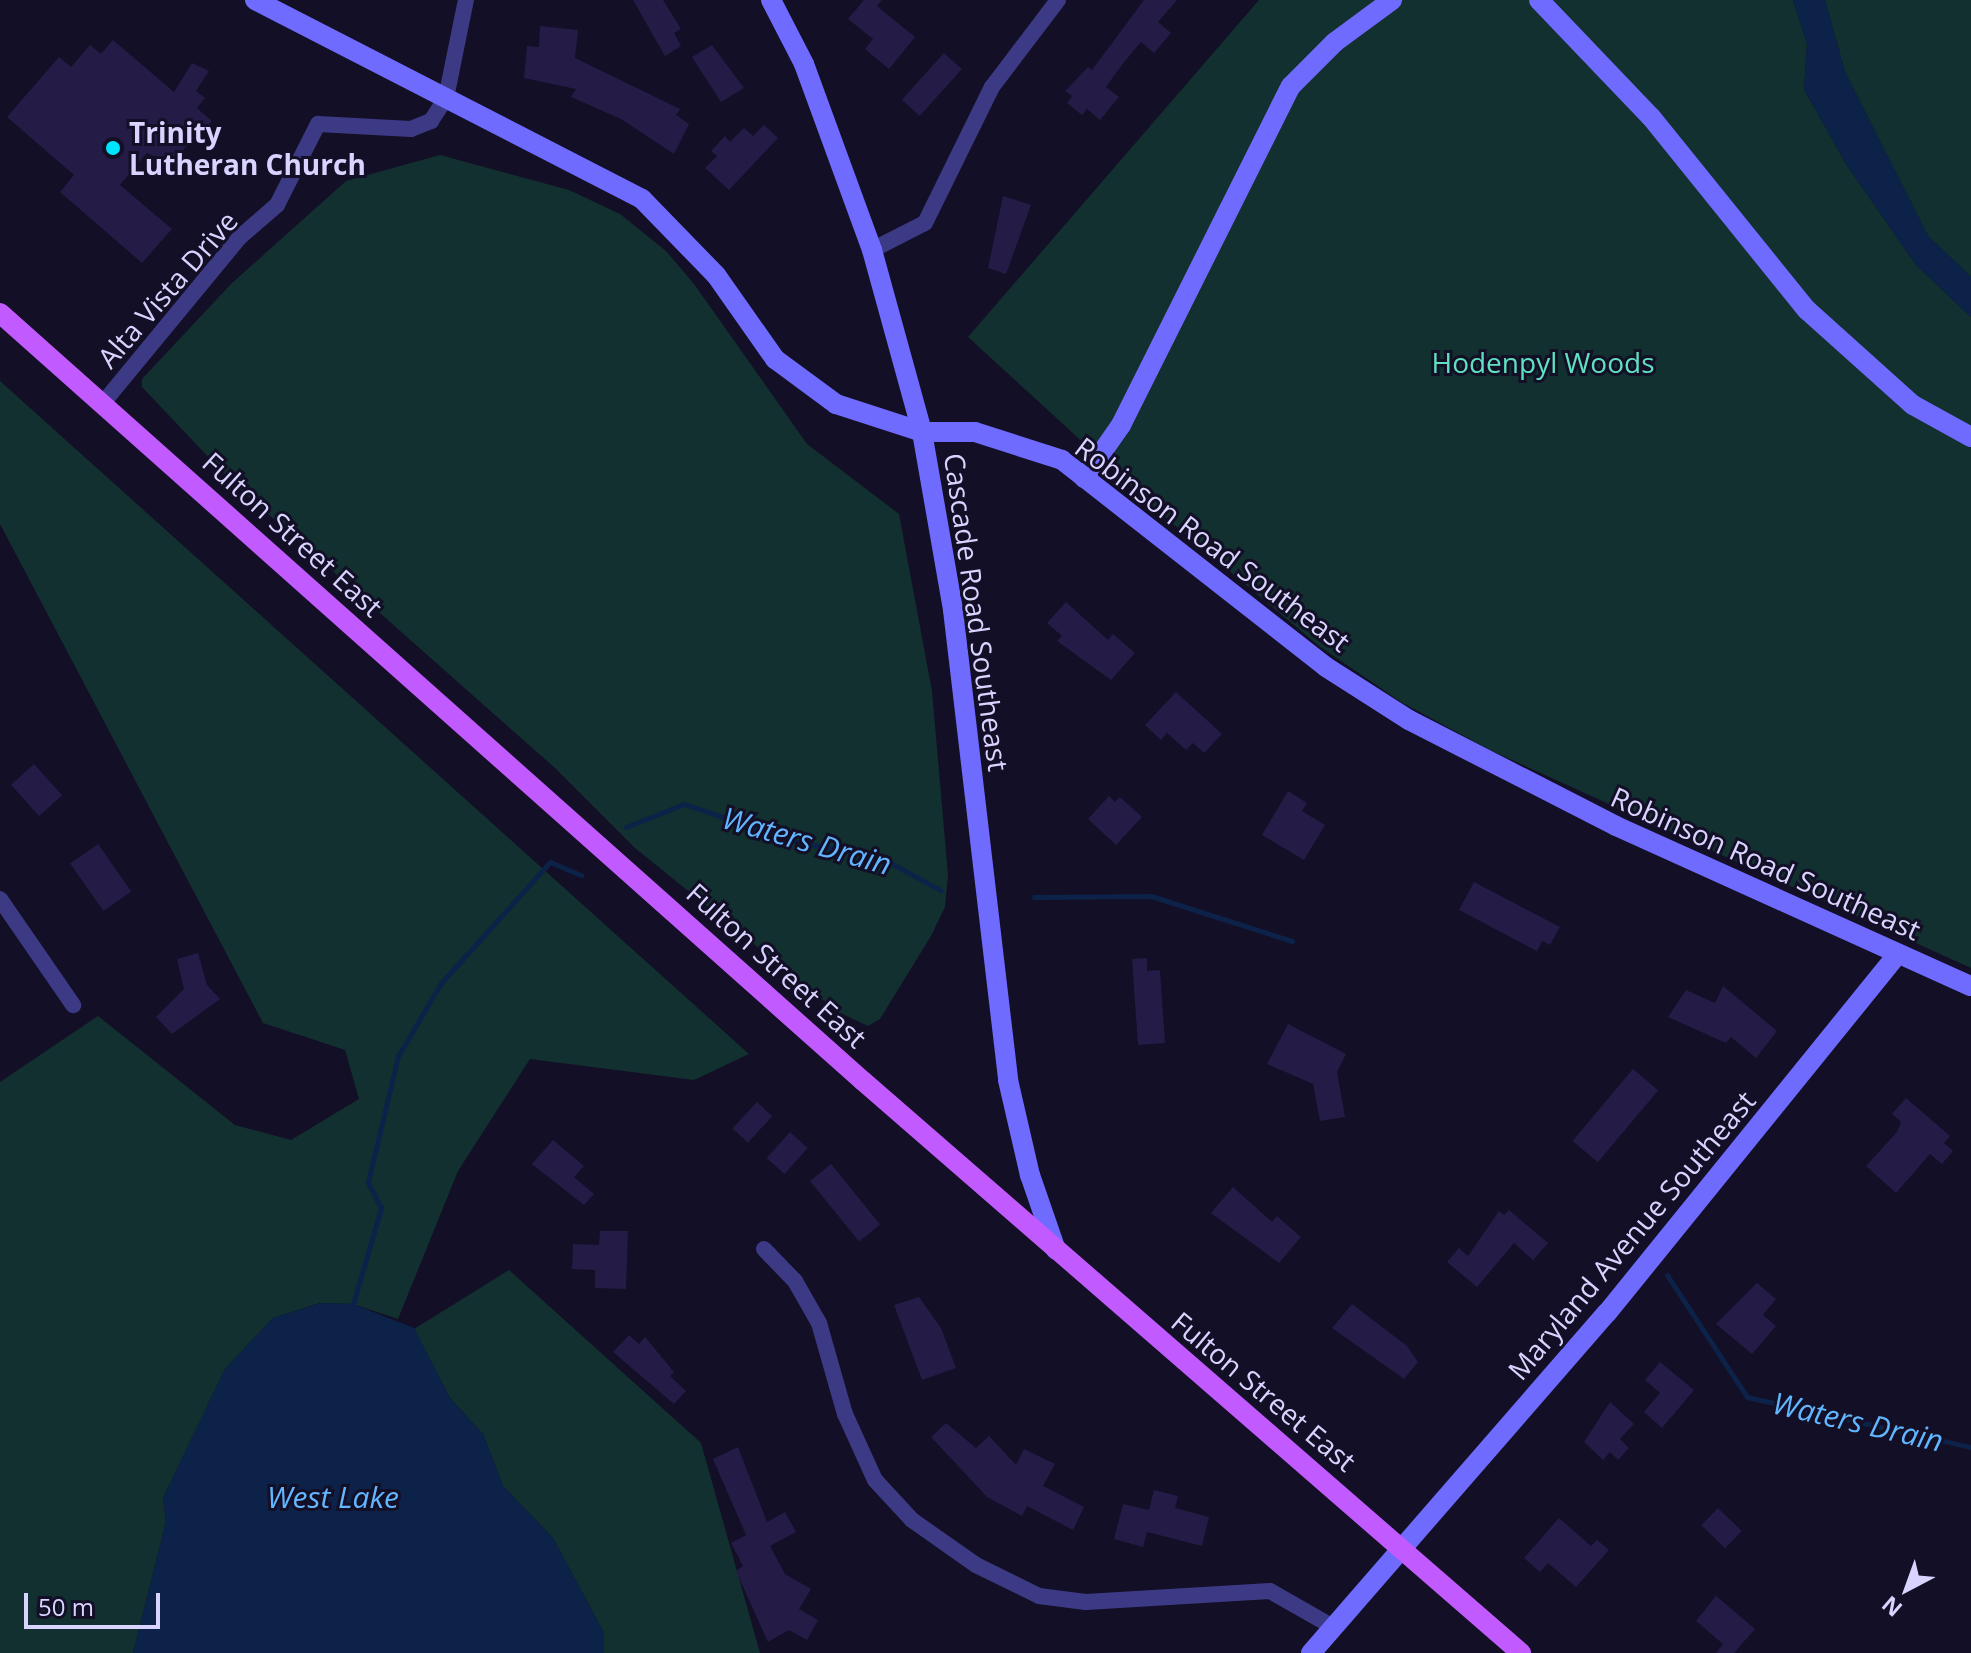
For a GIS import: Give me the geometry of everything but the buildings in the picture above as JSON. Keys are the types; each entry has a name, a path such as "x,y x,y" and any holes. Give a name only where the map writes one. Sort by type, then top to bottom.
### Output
{"main road":[{"name":"Robinson Road Southeast","path":"255,0 642,199 673,225 775,359 806,386 836,404 922,432 975,432 1062,460 1326,667 1397,713 1616,826 1971,986"},
{"name":"Cascade Road Southeast","path":"771,0 804,64 872,250 922,432 955,625 1008,1080 1030,1175 1056,1250"},
{"path":"1084,478 1121,425 1291,86 1392,0"},
{"path":"1539,0 1651,117 1807,310 1913,405 1971,437"},
{"name":"Fulton Street East","path":"0,313 1056,1250 1521,1653"},
{"name":"Maryland Avenue Southeast","path":"1311,1653 1607,1313 1898,954"}],"street":[{"path":"446,98 466,0"},
{"path":"872,250 925,223 992,87 1058,0"},
{"name":"Alta Vista Drive","path":"103,403 240,237 277,205 318,124 411,129 431,121 446,98"},
{"path":"0,899 73,1005"},
{"path":"764,1249 795,1281 819,1323 845,1414 875,1480 912,1520 976,1565 1039,1596 1086,1602 1270,1591 1333,1627"}],"green space":[{"name":"Hodenpyl Woods","path":"1259,0 1793,0 1807,44 1804,89 1846,164 1916,265 1971,317 1971,968 1490,750 1401,702 1319,646 1159,512 968,337"},
{"path":"1825,0 1971,0 1971,277 1928,236 1845,72"},
{"path":"440,155 569,190 620,214 666,251 694,284 807,444 899,514 932,691 948,875 945,907 931,936 880,1019 868,1026 838,1012 635,848 555,768 232,482 142,387 142,379 231,284 346,181"},
{"path":"0,381 749,1054 694,1080 530,1059 458,1171 398,1319 353,1304 320,1303 273,1318 225,1369 163,1498 166,1522 133,1653 0,1653 0,1082 98,1016 235,1125 291,1140 359,1099 345,1050 263,1023 0,524"},
{"path":"509,1270 701,1443 760,1653 604,1653 604,1633 553,1538 503,1486 483,1434 450,1398 414,1329"}],"water":[{"path":"1793,0 1825,0 1845,72 1928,236 1971,277 1971,317 1916,265 1846,164 1804,89 1807,44"},
{"name":"West Lake","path":"321,1303 353,1304 414,1328 450,1398 483,1434 503,1486 553,1538 604,1633 604,1653 133,1653 166,1522 163,1498 225,1369 273,1318"}],"waterway":[{"name":"Waters Drain","path":"626,827 684,804 800,843 878,856 940,890"},
{"name":"Waters Drain","path":"353,1304 381,1208 368,1182 398,1056 441,983 550,862 581,875"},
{"name":"Waters Drain","path":"1034,897 1151,896 1292,941"},
{"name":"Waters Drain","path":"1667,1275 1747,1397 1971,1447"}],"place":[{"name":"Trinity Lutheran Church","path":"113,148"}]}
